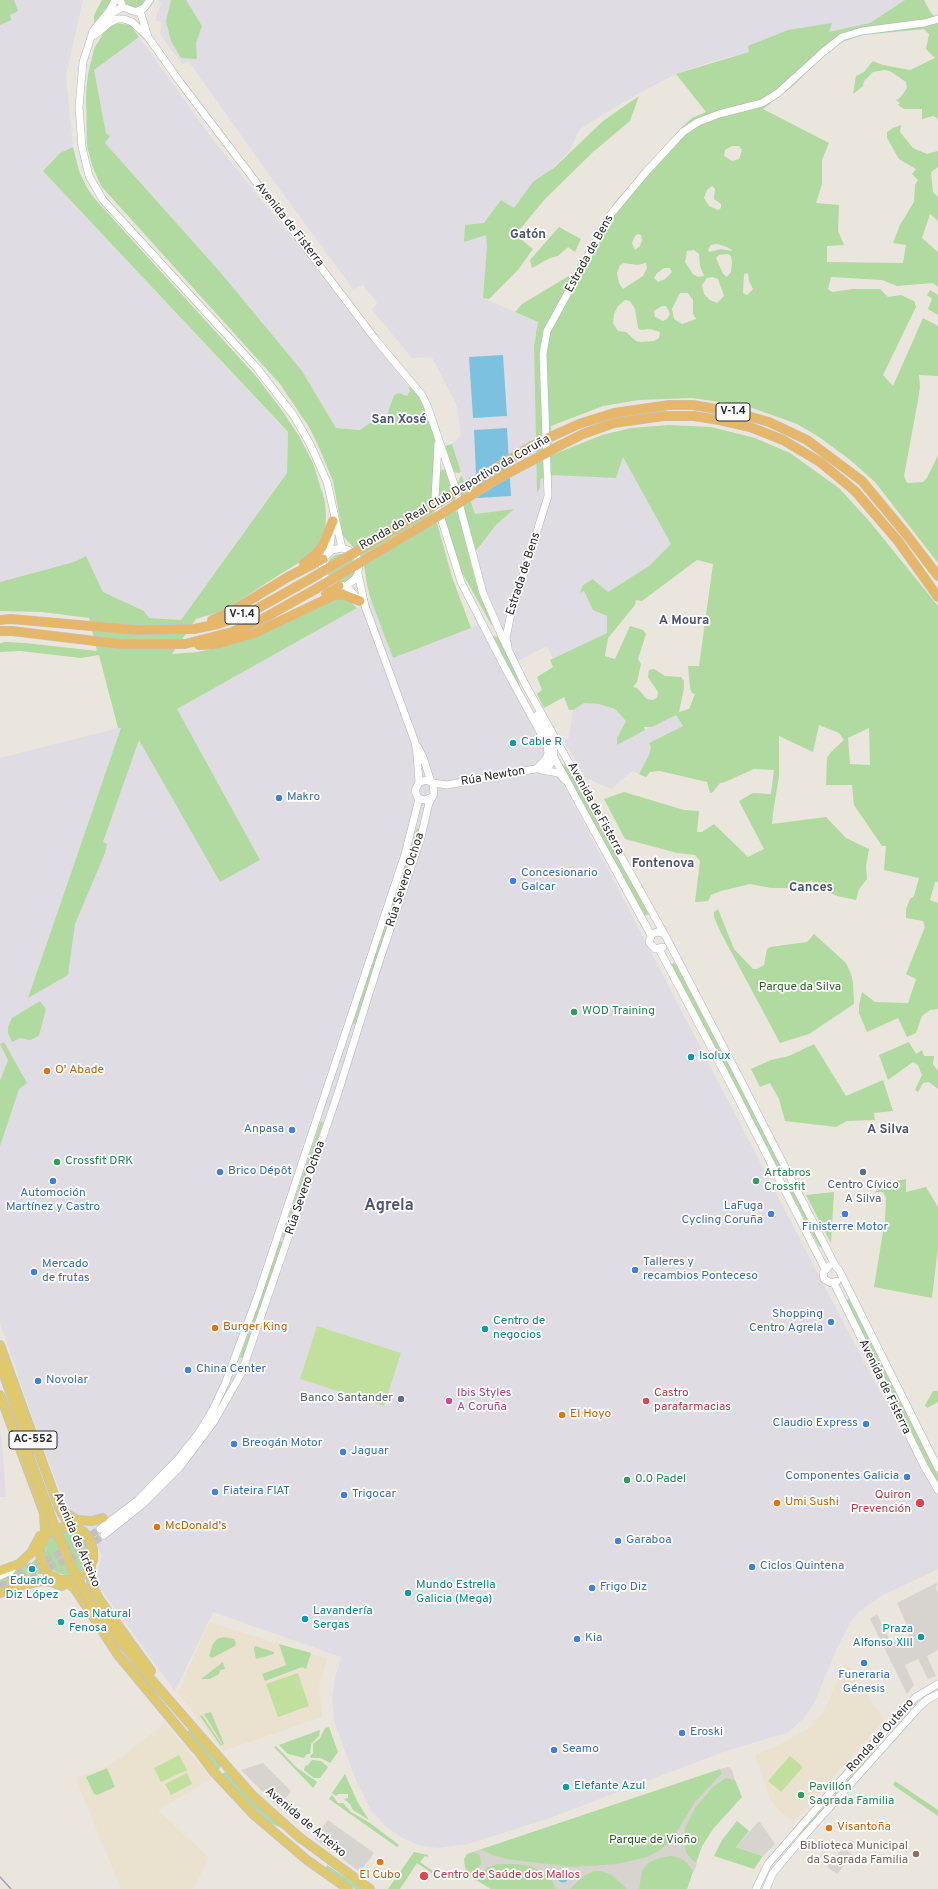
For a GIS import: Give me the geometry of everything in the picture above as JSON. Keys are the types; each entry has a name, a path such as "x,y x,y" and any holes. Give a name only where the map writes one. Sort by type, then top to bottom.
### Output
{"highway":[{"name":"Ronda do Real Club Deportivo da Coruña","path":"0,620 11,619 136,630 194,629 218,624 253,611 310,579 530,446 579,424 614,413 669,405 693,405 734,412 769,422 807,440 862,481 906,534 938,576"},
{"name":"Ronda do Real Club Deportivo da Coruña","path":"0,632 12,631 139,645 186,644 232,632 266,617 314,590 499,478 583,434 614,423 664,416 694,416 750,427 782,440 820,462 855,491 898,541 938,597"},
{"path":"288,577 294,570 316,554 322,547 326,540 333,517"},
{"path":"166,630 199,623 222,616 325,556"},
{"path":"289,617 343,586"},
{"path":"186,644 217,644 255,633 335,595 344,595 362,603"},
{"path":"0,616 11,619"},
{"path":"0,637 41,634"}],"main road":[{"path":"115,0 110,10 92,31 82,68 79,107 84,160 94,186 104,200 252,363 281,398 310,444 327,482 333,517 342,548 332,550 325,556"},
{"path":"120,0 123,7 130,11 140,11 150,0"},
{"path":"87,48 107,18 115,11 123,7"},
{"name":"Avenida de Fisterra","path":"140,11 148,37 280,215 376,340 422,395 454,484 483,592 510,654 759,1113 938,1468"},
{"name":"Estrada de Bens","path":"510,654 506,638 510,618 548,496 543,354 547,331 611,214 646,172 678,138 698,122 719,114 762,102 778,93 823,52 842,37 862,31 924,23 938,18"},
{"path":"95,35 109,23 117,19 124,19 132,22 148,37"},
{"name":"Avenida de Fisterra","path":"438,438 435,498 456,568 504,666 651,935 649,939 650,945 655,949 659,949 734,1089 825,1269 823,1275 824,1279 828,1282 834,1283 885,1390 938,1490"},
{"path":"442,523 444,508 452,505 456,506 459,510 465,527"},
{"path":"325,556 330,548 333,517"},
{"name":"Rúa Severo Ochoa","path":"342,548 348,550 357,557 359,563 358,574 362,603 415,742 423,757 432,783 433,794 418,846 379,962 337,1096 244,1369 232,1393 197,1446 176,1472 143,1504 102,1532 158,1482 198,1434 212,1411 233,1363 257,1298 405,854 419,799 415,791 419,782 418,758 415,742"},
{"name":"Rúa Severo Ochoa","path":"325,556 322,565 324,577 328,582 343,586 362,603"},
{"path":"456,568 489,626 492,630 500,632"},
{"path":"343,586 356,579 358,574"},
{"path":"495,621 505,621 510,618"},
{"name":"Estrada de Bens","path":"500,632 508,629"},
{"path":"525,684 531,704 552,743 554,757"},
{"name":"Rúa Newton","path":"432,783 447,785 535,769 546,759 548,753 547,746"},
{"name":"Avenida de Fisterra","path":"535,769 550,765 554,757"},
{"name":"Avenida de Fisterra","path":"535,769 559,773 566,780"},
{"path":"419,782 424,780 432,783"},
{"name":"Rúa Newton","path":"433,794 447,785"},
{"path":"419,799 425,800 433,794"},
{"path":"651,935 657,932 662,933"},
{"path":"659,949 665,946 666,940"},
{"path":"307,1184 310,1168 350,1044 349,1037 345,1036"},
{"path":"825,1269 829,1266 836,1267"},
{"path":"834,1283 839,1279 841,1274"},
{"name":"AC-552","path":"0,1345 59,1508 69,1526"},
{"name":"AC-552","path":"0,1364 29,1452"},
{"name":"AC-552","path":"0,1374 29,1452"},
{"name":"AC-552","path":"0,1395 45,1519 45,1531 42,1544 42,1564 47,1572 58,1579"},
{"name":"Avenida de Arteixo","path":"29,1452 56,1530 73,1570 91,1606 118,1644 168,1708 196,1749 217,1776 267,1826 307,1860 348,1889"},
{"path":"0,1571 18,1565 30,1554 40,1534 41,1520 38,1502"},
{"path":"59,1508 77,1520 92,1521 103,1518"},
{"path":"0,1576 35,1556 48,1534 56,1528 69,1526 84,1532 90,1540 94,1556 91,1566 83,1576 78,1578 32,1580 0,1593"},
{"name":"Avenida de Arteixo","path":"91,1566 91,1582 106,1610 198,1734"},
{"name":"Avenida de Arteixo","path":"58,1579 72,1587 108,1624 144,1672 252,1795 293,1832 370,1889"},
{"path":"13,1588 42,1582 52,1582 69,1590 91,1606"},
{"name":"Ronda de Outeiro","path":"756,1889 768,1864 872,1745 916,1697 938,1684"},
{"name":"Ronda de Outeiro","path":"766,1889 773,1873 804,1836 920,1706 928,1699 938,1694"},
{"path":"267,1826 274,1827 286,1836 293,1832"}],"shaded area":[{"path":"0,0 83,0 66,76 73,147 60,153 43,171 288,433 287,473 181,620 149,618 144,611 103,592 86,556 74,562 0,582"},
{"path":"158,0 905,0 870,23 717,60 676,74 637,94 580,129 568,153 524,195 483,298 538,322 534,346 537,492 540,488 540,480 544,477 623,456 671,544 649,566 608,592 594,579 580,593 584,591 593,610 607,616 607,633 553,659 547,646 518,661 484,586 475,554 496,525 513,509 475,514 452,444 461,436 457,406 432,357 412,358 372,310 377,303 363,285 353,289 189,62 182,64 160,34 162,22 155,21 161,4"},
{"path":"139,37 213,140 301,249 408,386 410,391 407,396 394,395 386,418 379,417 360,430 336,428 302,371 221,273 105,143 109,136 106,133 94,70"},
{"path":"371,600 393,658 478,625 562,781 867,1368 938,1496 938,1569 881,1596 859,1612 850,1623 835,1653 814,1704 803,1719 789,1732 723,1752 550,1818 468,1844 437,1848 418,1845 401,1837 385,1826 371,1810 355,1778 334,1721 332,1699 334,1682 341,1657 213,1612 175,1691 97,1584 98,1571 102,1555 78,1517 68,1510 66,1506 39,1437 0,1323 0,758 118,728 177,709"},
{"path":"584,703 599,704 615,709 626,721 617,738 617,744 676,714 683,726 649,743 651,747 649,755 639,774 632,771 612,789 587,780 564,741 569,737 573,710"},
{"path":"0,1429 3,1454 6,1497 0,1497"},
{"name":"Praza Alfonso XIII","path":"938,1582 936,1589 938,1592 938,1650 927,1656 936,1676 928,1679 918,1659 905,1665 914,1685 907,1694 870,1619 877,1614 891,1643 911,1634 897,1603"},
{"path":"209,1622 327,1659 319,1687 322,1717 223,1751 178,1693"},
{"path":"845,1662 884,1720 794,1822 777,1808 770,1799 755,1755 781,1744 814,1725 827,1705"},
{"path":"165,1723 211,1779 158,1810 209,1858 193,1889 121,1889 77,1782 78,1777 101,1769 122,1757"},
{"path":"263,1763 291,1791 279,1808 241,1770"},
{"path":"729,1767 732,1770 735,1780 726,1778 712,1788 695,1808 685,1828 684,1843 686,1852 692,1860 697,1863 694,1872 686,1862 680,1858 671,1856 659,1858 648,1863 642,1871 639,1889 627,1889 613,1876 602,1871 594,1871 582,1877 570,1889 556,1889 551,1879 543,1872 530,1866 516,1864 498,1864 488,1867 480,1873 476,1881 469,1876 475,1872 481,1864 480,1855 474,1852 481,1849 492,1855 506,1859 573,1867 617,1864 647,1857 659,1851 669,1842 695,1802 722,1773 720,1769"},
{"path":"328,1820 374,1853 360,1872 314,1838"},
{"path":"759,1821 775,1844 763,1856 736,1847"},
{"path":"844,1847 853,1855 837,1874 827,1867"}],"green space":[{"path":"0,0 14,0 18,11 10,15 11,20 0,25"},
{"path":"102,0 112,0 94,24 94,15"},
{"path":"124,0 145,0 141,6 134,8 127,5"},
{"path":"171,0 186,0 202,26 196,43 197,59 181,58 171,41 166,21"},
{"path":"905,0 924,0 931,13 938,19 938,121 937,118 933,116 922,119 922,109 904,109 898,105 900,103 896,100 900,98 907,88 906,82 890,71 884,70 873,72 864,81 863,86 853,94 856,76 864,72 873,61 883,65 910,70 935,58 926,49 929,34 924,29 863,35 842,42 827,52 793,86 763,109 829,143 822,160 822,184 816,203 839,205 838,231 844,245 827,246 827,262 903,263 906,245 893,243 900,225 914,202 915,185 918,180 912,174 916,169 899,159 887,138 887,132 901,125 900,132 913,148 927,154 938,151 938,167 931,172 933,192 938,197 938,221 930,214 922,238 938,252 938,287 933,283 897,286 882,280 831,277 828,289 832,292 853,289 880,289 888,297 901,295 914,301 916,307 883,375 893,386 923,318 938,326 938,376 919,375 920,387 904,476 907,483 923,482 927,478 938,455 938,563 875,482 849,459 819,437 797,424 747,406 692,398 639,400 603,406 551,426 552,455 602,435 631,428 669,425 711,427 755,438 790,453 839,488 870,522 938,606 938,882 935,882 930,900 938,903 938,1009 930,1010 922,1016 916,1033 907,1037 898,1018 867,1032 859,1013 859,1005 862,992 875,1002 908,1003 916,979 906,974 925,927 923,921 906,918 906,909 910,899 914,896 919,878 884,870 886,846 882,846 854,805 852,785 826,785 827,758 831,752 844,740 839,733 819,725 813,752 779,736 779,776 772,824 826,817 846,838 869,849 866,866 867,879 859,889 856,900 837,896 818,887 812,881 789,888 771,888 750,884 711,895 708,901 695,902 700,861 695,855 677,853 625,839 604,799 624,792 684,810 699,811 697,832 702,832 714,824 748,857 764,849 739,801 753,793 771,794 774,770 754,769 720,783 713,792 710,793 707,782 660,771 650,772 646,777 639,774 649,755 651,747 649,743 683,726 676,715 652,727 644,727 645,730 617,745 617,738 626,721 615,709 599,704 584,703 573,710 569,710 564,697 544,708 537,694 542,690 537,677 553,667 550,660 607,633 607,616 593,610 584,591 580,593 583,585 593,579 608,592 649,566 671,544 623,457 616,478 554,475 544,477 540,480 540,488 537,493 534,346 538,322 515,312 522,304 572,274 615,202 681,128 692,118 706,112 676,74 749,52 748,46 788,30 832,23 829,32 870,23","holes":["732,146 739,146 742,150 739,159 732,161 724,156 725,150","712,186 715,189 714,199 721,204 721,208 718,210 709,206 704,198 707,190","638,234 641,235 642,240 640,246 635,250 632,243 635,236","717,244 727,247 733,251 721,249 709,252 708,249 711,245","694,250 699,254 700,266 704,276 698,277 693,274 685,262 687,251","728,254 731,256 732,261 731,272 727,277 723,274 716,258 719,255","624,263 637,265 646,263 647,268 643,276 623,289 619,283 617,273 620,265","664,268 670,268 672,272 665,279 658,282 654,278 657,273","748,273 749,281 753,289 747,295 743,293 744,274","713,277 718,279 724,296 717,303 710,300 704,294 702,285 707,278","680,293 688,293 693,300 693,314 696,319 682,324 674,319 672,309","625,300 630,301 635,309 638,328 641,330 650,329 660,332 659,338 654,341 636,341 626,332 618,331 613,323 614,314 618,306","662,306 666,306 670,314 667,319 663,321 655,317 654,311","697,560 713,564 699,666 688,666 690,688 692,693 695,694 689,709 679,712 684,688 684,681 681,677 665,676 654,669 649,670 648,677 658,692 657,698 653,700 647,699 637,688 633,687 637,682 641,664 638,659 646,634 643,630 630,626 615,659 605,656 608,638 635,605 636,600 642,601","869,728 870,765 850,764 848,738"]},
{"path":"116,23 130,25 139,37 94,70 106,133 110,136 105,143 221,273 302,371 336,428 360,430 379,417 386,418 394,395 399,393 407,396 410,391 408,386 418,394 423,401 436,442 431,501 452,577 471,628 393,658 371,600 363,558 343,536 333,481 309,427 280,384 101,186 93,168 87,146 86,93 88,74 94,49 106,29"},
{"path":"639,96 630,121 593,152 544,200 517,233 522,240 533,249 518,270 489,299 483,298 487,247 486,235 464,242 465,225 484,223 501,200 514,208 533,182 555,167 603,121"},
{"path":"73,147 79,171 87,188 94,198 255,375 281,409 299,436 313,463 325,502 325,532 321,543 310,556 230,607 196,619 172,654 198,652 241,642 286,623 338,598 344,598 350,601 357,608 177,709 260,860 220,882 139,740 103,842 107,844 105,853 75,924 68,975 28,998 121,728 118,728 99,655 81,658 20,651 0,652 0,643 5,642 97,651 89,618 42,612 0,611 0,582 74,562 86,556 103,592 144,611 149,618 181,620 287,473 288,432 43,171 60,153"},
{"path":"559,227 581,239 575,252 568,247 558,256 550,258 532,268 530,260"},
{"path":"930,290 938,295 938,315 928,309 932,299 927,295"},
{"path":"452,444 461,472 459,473 454,472 445,446"},
{"path":"446,469 456,501 446,501 438,497 439,475 441,470"},
{"path":"461,476 475,514 514,509 496,525 476,551 457,484"},
{"path":"454,509 458,513 475,580 493,625 492,626 460,569 445,520 445,516"},
{"path":"341,554 351,558 355,568 351,578 341,582 331,578 327,568 331,558"},
{"path":"493,636 498,637 517,675 521,691"},
{"path":"565,763 649,914 644,916 563,768"},
{"path":"417,828 419,829 414,847 356,1024 353,1023"},
{"name":"Parque da Silva","path":"718,909 734,949 753,969 757,969 764,965 767,949 770,947 807,942 814,934 846,963 853,983 854,1004 809,1034 780,1043 720,931 714,917 714,912"},
{"path":"675,963 785,1172 781,1174 671,964"},
{"path":"40,1001 46,1009 39,1036 30,1040 20,1038 12,1042 8,1033 8,1027 12,1018"},
{"path":"4,1042 27,1083 19,1089 0,1146 0,1081 8,1060 0,1044"},
{"path":"909,1042 916,1054 922,1050 924,1056 934,1056 933,1064 938,1071 938,1089 929,1082 923,1083 918,1092 915,1090 922,1075 918,1065 913,1062 888,1080 879,1055"},
{"path":"814,1044 846,1096 883,1080 893,1111 874,1113 875,1120 847,1121 836,1127 785,1121 779,1099 770,1083 760,1087 751,1069 771,1060 789,1056"},
{"path":"321,1121 323,1123 285,1238 282,1237"},
{"path":"906,1179 906,1192 926,1187 938,1207 938,1247 932,1298 874,1287 885,1220 886,1198 883,1192 875,1192 882,1184"},
{"path":"790,1182 822,1246 819,1247 786,1184"},
{"path":"834,1192 831,1243 806,1195"},
{"path":"280,1241 284,1242 243,1358 240,1357"},
{"path":"849,1299 938,1475 938,1484 845,1301"},
{"path":"317,1326 401,1353 384,1406 300,1379"},
{"path":"933,1391 938,1391 938,1402 927,1408 925,1405"},
{"path":"67,1531 79,1535 85,1541 89,1553 85,1565 79,1571 67,1575 55,1571 49,1565 45,1553 49,1541 55,1535"},
{"path":"37,1558 43,1572 33,1576 29,1565"},
{"path":"25,1567 30,1577 0,1589 0,1579"},
{"path":"223,1637 234,1639 236,1643 235,1646 212,1658 209,1656 213,1644 217,1639"},
{"path":"279,1644 311,1653 306,1669 302,1667 265,1681 262,1674 286,1665"},
{"path":"255,1646 274,1652 274,1654 256,1659 254,1649"},
{"path":"223,1662 225,1669 220,1670 219,1674 210,1679 201,1679"},
{"path":"298,1673 309,1706 278,1717 266,1684"},
{"path":"211,1712 224,1744 223,1745 204,1714"},
{"path":"202,1715 222,1745 221,1746 200,1716"},
{"path":"329,1727 338,1752 330,1763 321,1758 311,1758 310,1756 313,1753 313,1744 320,1738 325,1728"},
{"path":"188,1730 191,1730 222,1766 218,1770 188,1733"},
{"path":"320,1730 319,1736 311,1744 310,1754 307,1754 304,1758 288,1754 279,1745"},
{"path":"276,1746 296,1767 317,1782 313,1788 274,1747"},
{"path":"872,1753 873,1754 804,1831 802,1831"},
{"path":"179,1755 187,1770 161,1782 154,1768"},
{"path":"790,1756 803,1767 781,1792 768,1781"},
{"path":"312,1760 321,1761 328,1767 320,1778 314,1778 304,1770 305,1766"},
{"path":"107,1768 115,1787 97,1795 94,1794 86,1777"},
{"name":"Parque de Vioño","path":"720,1769 723,1775 735,1780 742,1797 713,1829 702,1846 687,1889 491,1889 466,1874 464,1859 467,1854"},
{"path":"226,1771 250,1797 284,1829 270,1823 246,1801 221,1775"},
{"path":"187,1773 192,1784 171,1795 165,1784"},
{"path":"345,1774 358,1803 369,1820 353,1810 350,1804 344,1799 348,1798 348,1794 338,1794 336,1796 332,1793"},
{"path":"895,1781 938,1810 938,1816 893,1785"},
{"path":"332,1795 338,1803 343,1803 351,1812 370,1823 399,1845 397,1847 329,1799"},
{"path":"737,1821 749,1831 736,1847 763,1856 754,1869 714,1856 722,1840"},
{"path":"414,1852 428,1855 428,1857 425,1856 420,1862 437,1874 436,1876 417,1863 400,1889 388,1889"},
{"path":"327,1865 365,1889 355,1889 326,1868"}],"water":[{"path":"503,355 507,416 473,418 469,357"},
{"path":"507,428 511,496 477,498 474,430"},
{"path":"563,1871 567,1873 569,1877 567,1881 563,1883 559,1881 557,1877 559,1873"}],"tunnel":[{"path":"6,1576 46,1560 70,1548 100,1529"},
{"path":"0,1586 74,1556 104,1535"}],"railway":[{"path":"0,1877 11,1889"}],"place":[{"name":"Cable R","path":"513,743"},
{"name":"Makro","path":"279,798"},
{"name":"Concesionario Galcar","path":"513,881"},
{"name":"WOD Training","path":"574,1012"},
{"name":"Isolux","path":"691,1057"},
{"name":"O' Abade","path":"47,1071"},
{"name":"Anpasa","path":"292,1130"},
{"name":"Crossfit DRK","path":"57,1162"},
{"name":"Brico Dépôt","path":"220,1172"},
{"name":"Centro Cívico A Silva","path":"863,1172"},
{"name":"Automoción Martínez y Castro","path":"53,1181"},
{"name":"Artabros Crossfit","path":"756,1181"},
{"name":"LaFuga Cycling Coruña","path":"771,1214"},
{"name":"Finisterre Motor","path":"845,1214"},
{"name":"Talleres y recambios Ponteceso","path":"635,1270"},
{"name":"Mercado de frutas","path":"34,1272"},
{"name":"Shopping Centro Agrela","path":"831,1322"},
{"name":"Burger King","path":"215,1328"},
{"name":"Centro de negocios","path":"485,1329"},
{"name":"China Center","path":"188,1370"},
{"name":"Novolar","path":"38,1381"},
{"name":"Banco Santander","path":"401,1399"},
{"name":"Ibis Styles A Coruña","path":"449,1401"},
{"name":"Castro parafarmacias","path":"646,1401"},
{"name":"El Hoyo","path":"562,1415"},
{"name":"Claudio Express","path":"866,1424"},
{"name":"Breogán Motor","path":"234,1444"},
{"name":"Jaguar","path":"343,1452"},
{"name":"Componentes Galicia","path":"907,1477"},
{"name":"0.0 Padel","path":"627,1480"},
{"name":"Fiateira FIAT","path":"215,1492"},
{"name":"Trigocar","path":"344,1495"},
{"name":"Umi Sushi","path":"777,1503"},
{"name":"Quiron Prevención","path":"920,1503"},
{"name":"McDonald's","path":"157,1527"},
{"name":"Garaboa","path":"618,1541"},
{"name":"Ciclos Quintena","path":"752,1567"},
{"name":"Eduardo Diz López","path":"32,1569"},
{"name":"Frigo Diz","path":"592,1588"},
{"name":"Mundo Estrella Galicia (Mega)","path":"408,1593"},
{"name":"Lavandería Sergas","path":"305,1619"},
{"name":"Gas Natural Fenosa","path":"61,1622"},
{"name":"Praza Alfonso XIII","path":"921,1637"},
{"name":"Kia","path":"577,1639"},
{"name":"Funeraria Génesis","path":"864,1663"},
{"name":"Eroski","path":"682,1733"},
{"name":"Seamo","path":"554,1750"},
{"name":"Elefante Azul","path":"566,1787"},
{"name":"Pavillón Sagrada Familia","path":"801,1795"},
{"name":"Visantoña","path":"829,1828"},
{"name":"Biblioteca Municipal da Sagrada Familia","path":"916,1854"},
{"name":"El Cubo","path":"380,1862"},
{"name":"Centro de Saúde dos Mallos","path":"424,1876"}],"district":[{"name":"Gatón","path":"528,235"},
{"name":"San Xosé","path":"399,420"},
{"name":"A Moura","path":"684,621"},
{"name":"Fontenova","path":"663,864"},
{"name":"Cances","path":"811,888"},
{"name":"A Silva","path":"888,1130"},
{"name":"Agrela","path":"389,1207"}]}
